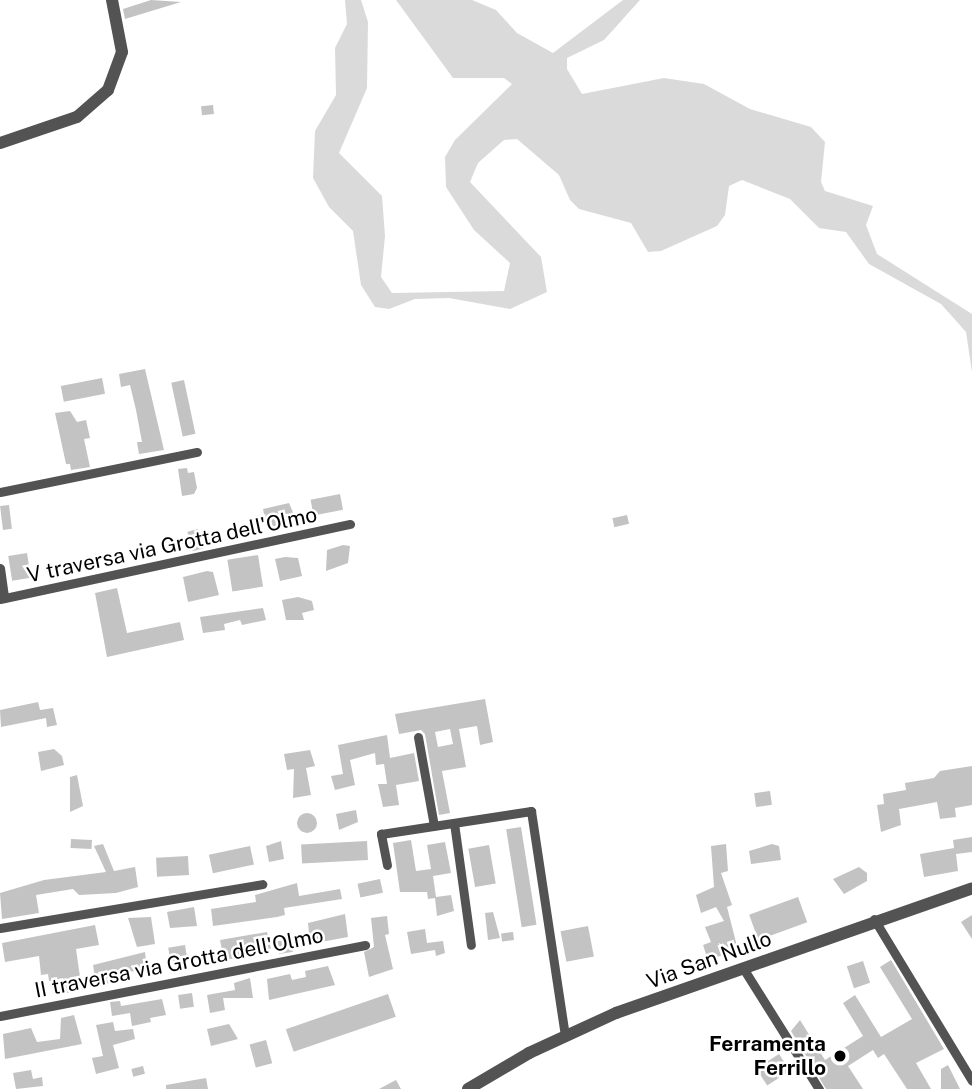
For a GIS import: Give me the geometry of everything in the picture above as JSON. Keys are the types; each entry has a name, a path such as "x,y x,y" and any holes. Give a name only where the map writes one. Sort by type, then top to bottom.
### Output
{"street":[{"path":"0,143 78,117 108,90 122,52 112,0"},
{"path":"0,492 197,452"},
{"name":"V traversa via Grotta dell'Olmo","path":"2,599 351,524"},
{"path":"0,568 2,599"},
{"path":"418,737 434,826"},
{"path":"387,865 382,834 531,811 565,1035"},
{"path":"454,823 471,945"},
{"path":"0,928 262,884"},
{"name":"Via San Nullo","path":"468,1089 565,1035 874,919 972,888"},
{"path":"874,919 972,1081"},
{"name":"II traversa via Grotta dell'Olmo","path":"0,1016 365,944"},
{"path":"743,968 819,1089"}],"shaded area":[{"path":"345,0 361,0 368,22 367,88 339,153 382,196 385,236 381,277 392,293 504,291 510,263 474,230 446,187 445,157 455,140 512,84 504,78 453,78 396,0 472,0 496,10 517,33 553,53 623,0 640,0 604,40 567,58 567,69 582,94 664,78 704,84 750,109 811,127 825,142 821,182 825,191 873,206 866,225 877,254 972,314 972,372 966,332 941,304 869,264 846,232 819,228 790,199 742,180 729,186 725,215 717,226 661,251 648,252 631,223 579,209 570,200 559,175 517,139 504,140 478,163 470,182 541,257 547,292 510,309 449,298 415,299 389,309 375,307 361,285 353,231 329,207 313,178 315,131 336,95 335,48 347,24"}],"building":[{"path":"151,0 181,2 125,19 123,9"},
{"path":"213,105 214,114 202,115 201,106"},
{"path":"145,369 164,450 139,454 137,442 142,442 130,385 121,387 119,374"},
{"path":"102,378 105,394 64,402 61,386"},
{"path":"184,380 195,434 183,437 171,383"},
{"path":"70,411 77,422 86,420 90,438 84,439 90,467 71,470 70,464 66,464 55,413"},
{"path":"187,468 188,473 194,472 197,488 194,494 182,496 178,469"},
{"path":"340,494 343,510 314,515 311,500"},
{"path":"289,503 297,522 267,528 263,509"},
{"path":"9,505 12,529 3,530 0,506"},
{"path":"627,515 629,524 614,527 612,518"},
{"path":"198,529 203,548 193,551 187,532"},
{"path":"343,545 350,546 348,563 326,571 327,550"},
{"path":"27,553 31,578 12,581 8,556"},
{"path":"258,555 263,587 232,591 227,560"},
{"path":"298,558 302,576 280,581 275,559"},
{"path":"213,572 219,595 188,602 183,577"},
{"path":"117,588 127,633 180,622 184,640 107,657 95,593"},
{"path":"298,597 312,601 314,610 302,613 304,620 286,620 282,600"},
{"path":"263,608 266,620 242,625 240,620 224,624 225,630 203,633 200,617"},
{"path":"485,699 493,742 480,745 477,726 459,729 466,767 442,771 450,813 439,815 425,734 421,730 399,734 395,714","holes":["450,729 453,744 438,747 435,732"]},
{"path":"38,702 40,710 53,708 57,725 47,727 46,718 1,727 0,710"},
{"path":"387,735 390,758 414,753 419,781 396,785 399,805 383,807 378,784 387,784 384,764 376,765 375,753 350,760 355,785 335,790 331,776 343,774 338,745"},
{"path":"54,749 62,756 64,765 41,771 38,752"},
{"path":"310,750 315,766 306,768 311,795 293,798 294,769 287,770 284,754"},
{"path":"972,766 972,805 955,808 956,817 940,819 937,802 899,809 901,825 881,832 877,805 884,804 883,794 906,790 905,783 934,778 940,771"},
{"path":"77,775 83,806 70,812 70,777"},
{"path":"770,791 772,805 756,807 754,793"},
{"path":"356,810 358,822 339,830 336,814"},
{"path":"307,813 314,816 317,823 314,830 307,833 300,830 297,823 300,816"},
{"path":"521,827 536,925 522,927 506,829"},
{"path":"972,837 972,852 956,854 958,871 924,877 920,854 954,848 953,840"},
{"path":"71,839 92,840 92,849 71,848"},
{"path":"411,840 416,871 431,869 427,845 445,842 451,873 433,876 436,897 451,895 454,911 437,916 435,898 428,899 427,892 400,892 393,843"},
{"path":"281,841 284,859 269,862 266,846"},
{"path":"367,841 368,860 302,863 301,844"},
{"path":"103,844 114,871 135,867 138,887 116,893 79,895 73,889 36,895 39,913 2,919 0,893 44,880 106,872 94,846"},
{"path":"726,844 728,871 721,873 732,905 727,907 738,950 708,960 703,945 711,942 705,927 724,921 716,907 701,913 696,895 714,887 711,846"},
{"path":"772,844 779,846 781,860 751,864 749,851"},
{"path":"489,845 496,883 475,887 468,849"},
{"path":"250,846 254,865 213,873 209,855"},
{"path":"188,856 189,875 157,877 156,858"},
{"path":"859,867 867,873 867,881 844,894 833,879"},
{"path":"380,879 383,893 360,897 358,884"},
{"path":"297,883 299,896 340,889 342,899 284,908 285,915 277,917 213,926 211,909 256,902 255,895"},
{"path":"798,897 807,922 758,940 749,915"},
{"path":"194,907 197,926 170,928 167,912"},
{"path":"493,912 500,938 488,940 485,913"},
{"path":"345,914 348,937 310,944 308,923"},
{"path":"972,915 972,939 961,922"},
{"path":"387,916 389,934 385,935 393,969 369,977 364,952 374,947 371,918"},
{"path":"151,917 155,944 137,947 128,918"},
{"path":"95,925 99,945 76,949 80,977 74,978 76,991 67,993 63,978 49,981 48,974 41,975 39,956 5,962 2,943"},
{"path":"588,926 594,956 566,962 561,931"},
{"path":"425,929 427,943 443,941 445,953 436,956 435,950 411,954 407,932"},
{"path":"267,932 271,949 245,948 244,957 224,960 220,940"},
{"path":"513,932 514,940 502,941 501,933"},
{"path":"291,939 293,952 279,954 277,941"},
{"path":"185,945 188,965 171,967 168,948"},
{"path":"145,952 147,969 110,975 110,983 96,985 93,965"},
{"path":"891,960 944,1049 916,1063 931,1089 907,1089 884,1054 878,1058 873,1050 848,1066 863,1089 826,1089 791,1031 800,1020 825,1060 863,1036 843,1003 855,995 881,1037 912,1019 880,967"},
{"path":"863,961 870,983 854,988 847,966"},
{"path":"328,966 335,985 269,1000 267,979 290,974 292,980 306,977 305,971"},
{"path":"250,978 253,998 223,998 225,1010 210,1013 207,995 235,990 234,983"},
{"path":"192,993 194,1007 180,1009 178,995"},
{"path":"388,994 396,1017 294,1052 286,1029"},
{"path":"162,999 166,1015 150,1018 151,1022 132,1026 130,1013 112,1016 110,1002 120,1001 121,1006"},
{"path":"74,1015 82,1044 5,1059 3,1034 31,1028 37,1042 60,1039 61,1018"},
{"path":"113,1022 115,1031 133,1029 135,1039 113,1045 119,1068 96,1074 92,1058 103,1056 96,1025"},
{"path":"229,1024 238,1039 211,1046 207,1029"},
{"path":"266,1040 272,1063 256,1068 250,1044"},
{"path":"779,1054 790,1071 767,1085 756,1069"},
{"path":"948,1065 960,1089 941,1089 941,1069"},
{"path":"143,1066 145,1074 133,1077 131,1069"},
{"path":"31,1070 33,1079 42,1077 43,1086 16,1089 13,1073"},
{"path":"206,1078 208,1089 166,1089 166,1085"},
{"path":"396,1080 401,1089 379,1089"}],"place":[{"name":"Ferramenta Ferrillo","path":"840,1056"}]}
